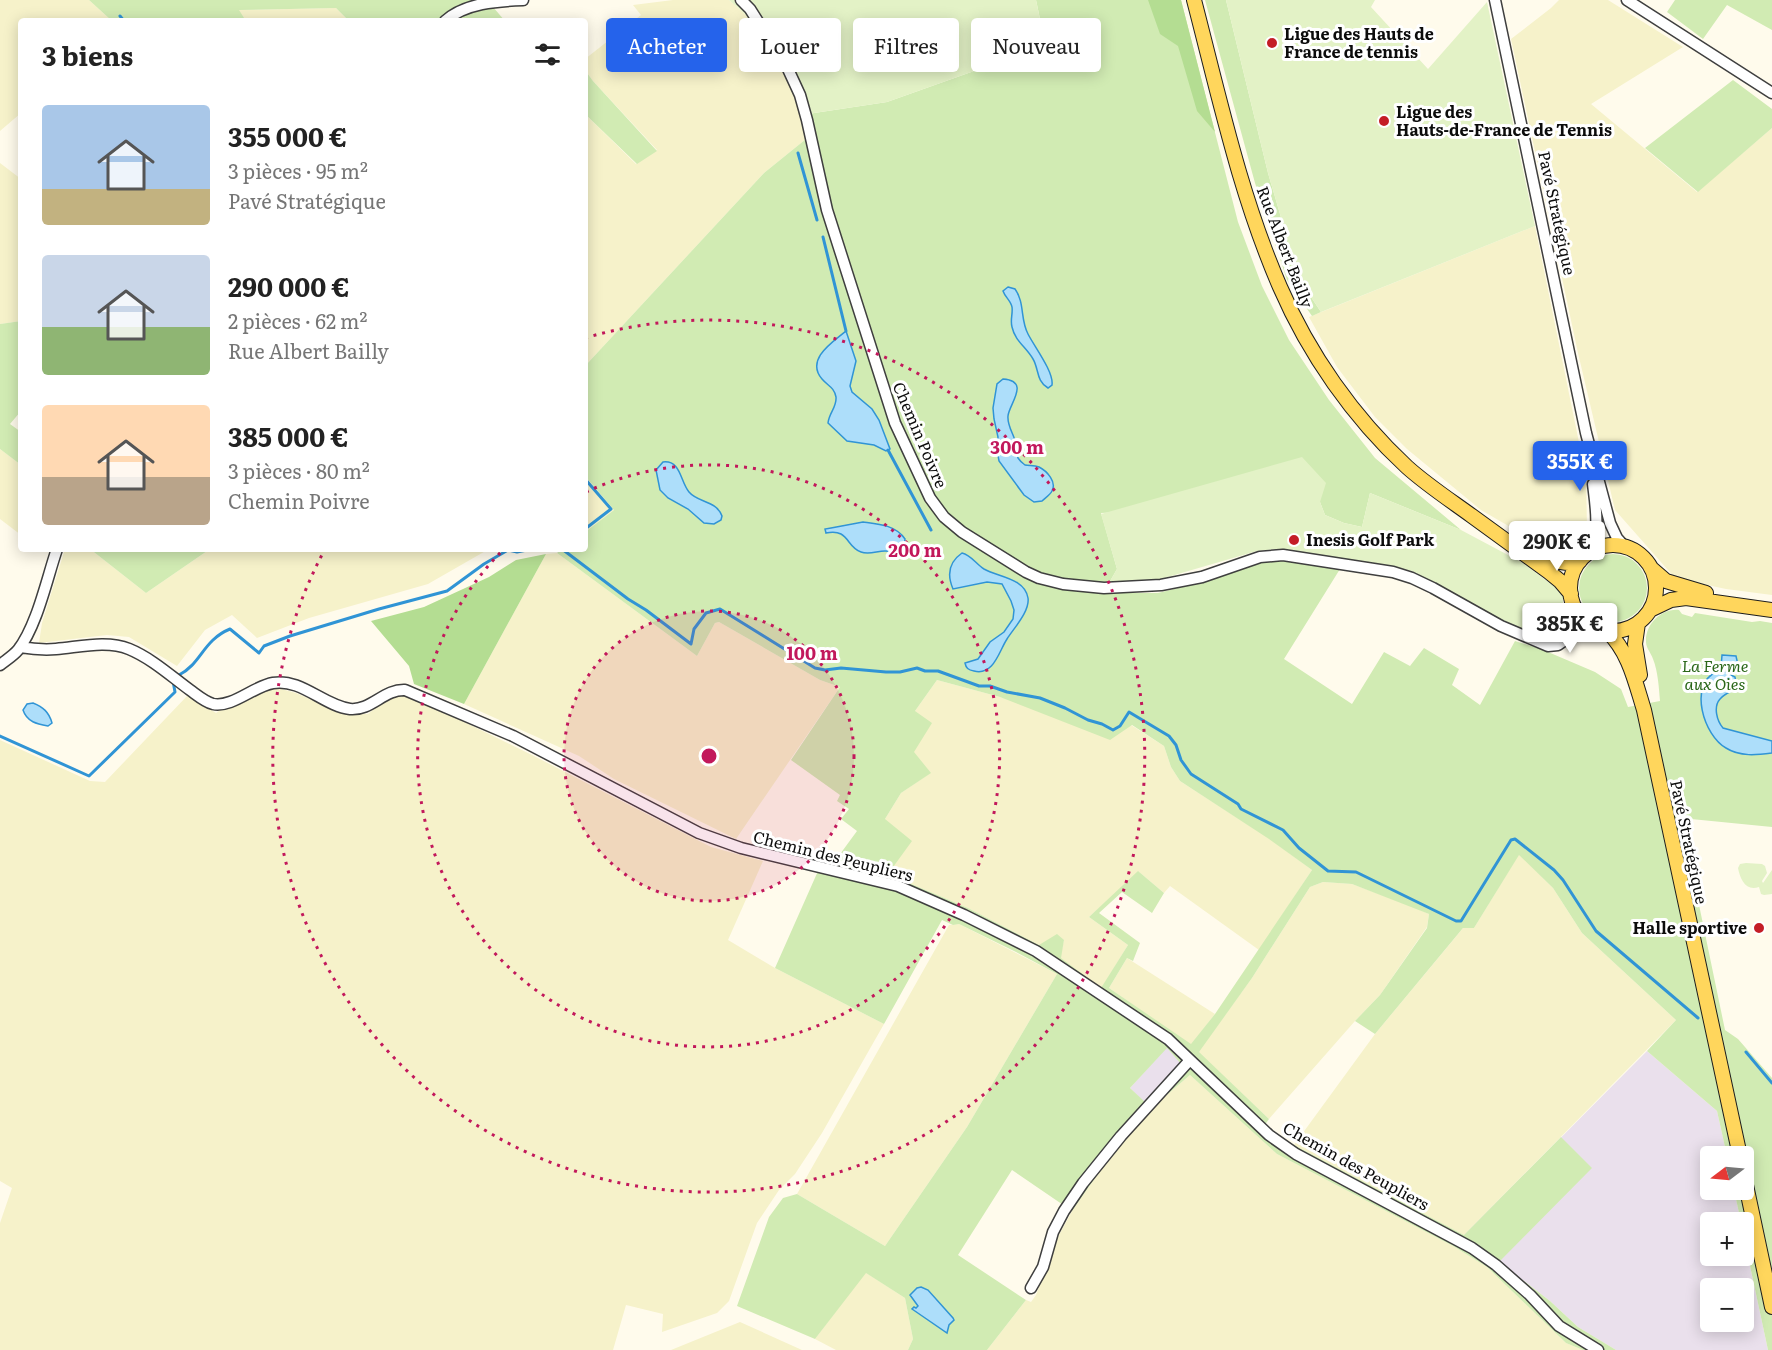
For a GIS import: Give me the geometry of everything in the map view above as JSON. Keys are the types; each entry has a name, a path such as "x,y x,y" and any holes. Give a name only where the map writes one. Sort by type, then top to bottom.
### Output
{"main road":[{"name":"Rue Albert Bailly","path":"1194,0 1235,155 1279,285 1297,324 1334,383 1377,437 1422,480 1560,581 1571,594"},
{"name":"Rue Albert Bailly","path":"1470,515 1546,557 1565,563 1583,558"},
{"path":"1650,567 1655,577 1655,600 1650,610 1638,623 1623,630 1601,629 1584,619 1576,608 1571,594 1573,574 1583,558 1596,549 1608,546 1625,547 1639,554 1660,577 1672,583 1772,610"},
{"path":"1650,610 1671,600 1682,598 1757,607"},
{"name":"Pavé Stratégique","path":"1638,623 1635,644 1644,710 1738,1146"},
{"name":"Pavé Stratégique","path":"1601,629 1617,641 1625,652 1644,710"},
{"path":"1749,1200 1772,1307"}],"street":[{"path":"449,18 467,9 492,3 523,0"},
{"name":"Chemin Poivre","path":"741,0 750,9 782,59 800,95 827,210 888,403 926,490 939,512 950,522 1026,572 1054,582 1082,587 1120,588 1161,585 1202,577 1253,559 1273,555 1288,555 1393,573 1426,584 1501,626 1544,645"},
{"name":"Pavé Stratégique","path":"1495,0 1587,433 1610,523 1617,538 1625,547"},
{"path":"1627,0 1772,93"},
{"name":"Pavé Stratégique","path":"1583,558 1594,543 1596,513 1587,433"},
{"path":"0,665 20,647 39,607 56,552"},
{"path":"1544,645 1553,644 1566,634 1576,608"},
{"path":"1544,645 1558,645 1578,631 1601,629"},
{"name":"Chemin des Peupliers","path":"20,647 49,649 108,645 127,648 145,657 202,698 216,704 231,702 264,685 280,682 294,685 340,707 350,709 365,708 395,691 405,690 513,736 717,840 892,884 959,912 1036,951 1168,1039 1269,1135 1296,1154 1472,1248 1496,1264 1559,1326 1598,1350"},
{"path":"1031,1288 1043,1267 1053,1232 1083,1183 1121,1136 1190,1060"}],"shaded area":[{"path":"0,0 89,0 109,18 18,18 18,116 0,131"},
{"path":"673,0 729,0 748,18 739,18 739,72 784,72 791,83 806,139 764,173 588,363 588,117 636,164 657,150 593,81 588,74 588,57 606,42 606,72 727,72 727,18 637,18 641,15 633,5"},
{"path":"1559,0 1608,0 1683,47 1591,104 1697,192 1772,128 1772,595 1726,589 1675,578 1615,510 1578,353 1511,39"},
{"path":"336,8 346,18 244,18 238,10"},
{"path":"0,163 18,177 18,321 0,324"},
{"path":"1535,226 1586,477 1587,528 1584,541 1576,551 1567,555 1524,535 1481,510 1407,449 1375,417 1337,367 1309,317"},
{"path":"0,449 18,463 18,533 0,519"},
{"path":"588,480 614,510 588,530"},
{"path":"64,552 94,552 146,593 206,552 484,552 428,584 309,618 257,638 232,615 205,630 177,666 129,637 107,635 39,643 42,623"},
{"path":"557,553 697,656 715,623 719,622 820,680 840,687 736,839 614,779 579,756 464,704 546,554"},
{"path":"937,680 1000,697 1131,725 1164,746 1171,767 1180,781 1270,839 1312,870 1259,950 1170,886 1164,893 1139,872 1089,917 1128,945 1101,989 1060,958 1064,940 1039,945 968,908 888,874 885,819 901,793 930,773 913,752 915,711"},
{"path":"274,687 296,693 343,713 368,714 386,699 411,692 456,718 711,847 763,861 728,940 775,968 884,1024 822,1133 795,1174 779,1190 757,1223 729,1301 717,1313 662,1332 663,1314 626,1305 613,1350 0,1350 0,1223 12,1188 0,1181 0,740 90,781 105,782 188,695 216,713"},
{"path":"1519,854 1553,888 1582,933 1676,1020 1464,1235 1294,1145 1375,1034 1464,927 1474,928"},
{"path":"1323,882 1352,884 1411,906 1429,914 1427,927 1380,995 1269,1119 1198,1052 1252,978 1310,887"},
{"path":"959,924 1057,974 967,1127 885,1246 797,1194 949,925"},
{"path":"1127,958 1215,1014 1191,1045 1109,988"},
{"path":"1167,1047 1182,1064 1145,1103 1130,1088"},
{"path":"1647,1051 1717,1111 1725,1146 1700,1146 1700,1200 1736,1200 1739,1212 1700,1212 1700,1266 1750,1266 1753,1278 1700,1278 1700,1332 1754,1332 1754,1284 1768,1350 1616,1350 1578,1327 1550,1301 1464,1235"},
{"path":"1190,1075 1277,1154 1453,1246 1487,1267 1566,1343 1583,1350 987,1350 1026,1300 1031,1302 1036,1295 1059,1235 1072,1211 1100,1171 1148,1111"},
{"path":"865,1272 905,1298 913,1339 908,1350 836,1350 815,1339"},
{"path":"740,1322 802,1350 671,1350"}],"green space":[{"path":"89,0 487,0 502,18 346,18 336,8 239,10 244,18 109,18"},
{"path":"729,0 1036,0 1040,18 971,18 971,72 887,102 801,115 791,83 784,72 841,72 841,18 748,18"},
{"name":"La Ferme aux Oies","path":"1036,0 1181,0 1238,222 1262,286 1289,340 1329,400 1375,458 1461,530 1370,493 1362,527 1325,515 1320,502 1101,513 1117,569 1109,583 1051,581 1048,586 1100,593 1158,593 1202,582 1267,560 1281,559 1340,569 1284,659 1352,704 1384,652 1410,666 1424,648 1459,669 1452,685 1480,705 1515,641 1541,649 1595,672 1621,689 1628,707 1660,701 1656,669 1647,646 1646,635 1652,623 1661,614 1679,610 1682,614 1692,617 1695,613 1772,623 1772,827 1681,818 1725,1030 1738,1039 1772,1078 1772,1350 1768,1350 1750,1266 1754,1266 1754,1212 1739,1212 1736,1200 1754,1200 1754,1146 1725,1146 1717,1111 1647,1051 1676,1020 1582,933 1553,888 1519,855 1474,928 1463,928 1375,1034 1355,1021 1380,995 1427,928 1429,914 1352,884 1323,882 1310,887 1252,978 1199,1052 1269,1119 1264,1126 1294,1145 1464,1235 1561,1137 1592,1168 1499,1262 1550,1301 1578,1327 1616,1350 1583,1350 1566,1343 1487,1267 1453,1246 1277,1154 1190,1075 1148,1111 1100,1171 1072,1211 1012,1170 958,1255 1026,1300 987,1350 908,1350 913,1339 905,1298 866,1273 815,1339 737,1306 769,1217 783,1198 797,1194 885,1246 967,1127 1057,974 959,924 953,925 942,920 884,1024 775,968 822,862 835,861 857,831 841,819 849,809 837,801 840,795 791,760 840,687 820,680 719,622 715,623 697,656 557,553 588,552 588,530 614,510 588,480 588,363 764,173 806,139 801,115 887,102 971,72 1101,72 1101,18 1040,18","holes":["937,680 1000,697 1110,740 1132,725 1164,746 1171,767 1180,781 1312,870 1215,1014 1191,1044 1109,988 1127,958 1133,961 1140,943 1099,913 1122,892 1152,913 1164,893 1138,871 1089,917 1128,945 1101,988 1061,958 1064,940 1057,934 1039,945 968,908 888,874 912,841 885,819 901,793 931,773 914,752 932,723 915,711","1167,1048 1182,1065 1145,1102 1130,1088"]},
{"path":"1148,0 1181,0 1215,132 1197,111 1178,46 1160,34"},
{"path":"1205,0 1226,0 1268,173 1299,279 1321,312 1312,316 1287,280 1255,183"},
{"name":"Ligue des Hauts-de-France de Tennis","path":"1226,0 1375,0 1371,7 1428,69 1487,2 1535,226 1321,312 1299,279 1268,173"},
{"path":"1675,0 1772,0 1772,30 1727,5 1703,39 1667,12"},
{"path":"588,74 657,151 637,164 588,117"},
{"path":"1733,80 1772,109 1772,128 1698,192 1645,148"},
{"path":"18,321 18,415 10,424 18,430 18,463 0,449 0,324"},
{"name":"Inesis Golf Park","path":"1302,457 1326,483 1320,502 1325,515 1362,527 1370,493 1461,530 1523,563 1555,587 1563,597 1563,617 1560,625 1547,636 1537,635 1489,614 1412,571 1278,549 1257,551 1154,581 1109,583 1117,569 1101,514"},
{"path":"94,552 206,552 146,593"},
{"path":"546,554 464,704 414,684 409,666 371,621 424,607 489,577 516,560"},
{"path":"1606,554 1620,554 1632,559 1642,569 1647,588 1642,607 1632,617 1620,622 1606,622 1594,617 1584,607 1579,595 1579,581 1584,569 1594,559"},
{"path":"1740,864 1765,866 1767,873 1763,883 1772,870 1772,894 1761,894 1759,887 1751,888 1744,884 1738,868"}],"water":[{"path":"1008,287 1015,289 1018,294 1026,328 1050,373 1052,385 1048,388 1040,378 1033,359 1013,332 1012,307 1003,291"},
{"path":"846,331 856,361 850,386 852,392 872,409 879,420 890,449 886,451 874,445 847,441 828,423 836,397 822,379 817,365 828,346"},
{"path":"1003,379 1016,384 1017,388 1008,420 1018,458 1025,465 1042,469 1048,474 1053,484 1052,491 1042,501 1034,502 1024,495 999,461 993,408 997,384"},
{"path":"663,462 669,462 677,468 693,496 716,507 722,516 721,520 714,524 704,523 660,490 656,470"},
{"path":"863,522 886,526 901,534 905,539 900,552 861,552 856,550 843,535 833,532 826,533 825,529"},
{"path":"962,553 984,569 1022,586 1028,598 1024,614 995,661 981,672 969,669 965,663 978,659 990,642 1004,632 1013,619 1014,610 1002,584 987,582 953,589 950,569 954,560"},
{"path":"1722,655 1736,656 1738,665 1735,670 1721,668"},
{"path":"1716,672 1725,672 1735,677 1737,688 1718,702 1717,714 1723,728 1772,741 1772,753 1755,755 1737,753 1718,742 1711,733 1702,710 1701,699 1707,679"},
{"path":"33,703 45,710 52,723 48,726 33,722 27,717 23,710 27,704"},
{"path":"921,1287 928,1290 953,1318 947,1333 912,1309 918,1306 910,1295"}],"waterway":[{"path":"798,153 817,220"},
{"path":"823,237 846,331"},
{"path":"888,450 931,530"},
{"path":"588,482 611,509 588,527"},
{"path":"179,675 192,665 214,639 230,629 259,653 264,646 290,636 447,591 505,552"},
{"path":"566,552 691,644 694,629 706,613 720,609 815,668 886,672 917,668 925,671 938,671 979,686 990,686 1007,692 1040,698 1113,730 1120,726 1129,712 1169,736 1191,774 1238,804 1241,809 1283,830 1299,848 1328,871 1356,872 1456,921 1461,921 1511,840 1515,839 1563,880 1596,931 1698,1018"},
{"path":"0,736 89,776 175,692 173,681"},
{"path":"1746,1052 1772,1083"}],"place":[{"name":"Ligue des Hauts de France de tennis","path":"1272,43"},
{"name":"Ligue des Hauts-de-France de Tennis","path":"1384,121"},
{"name":"Inesis Golf Park","path":"1294,540"},
{"name":"Halle sportive","path":"1759,928"}]}
